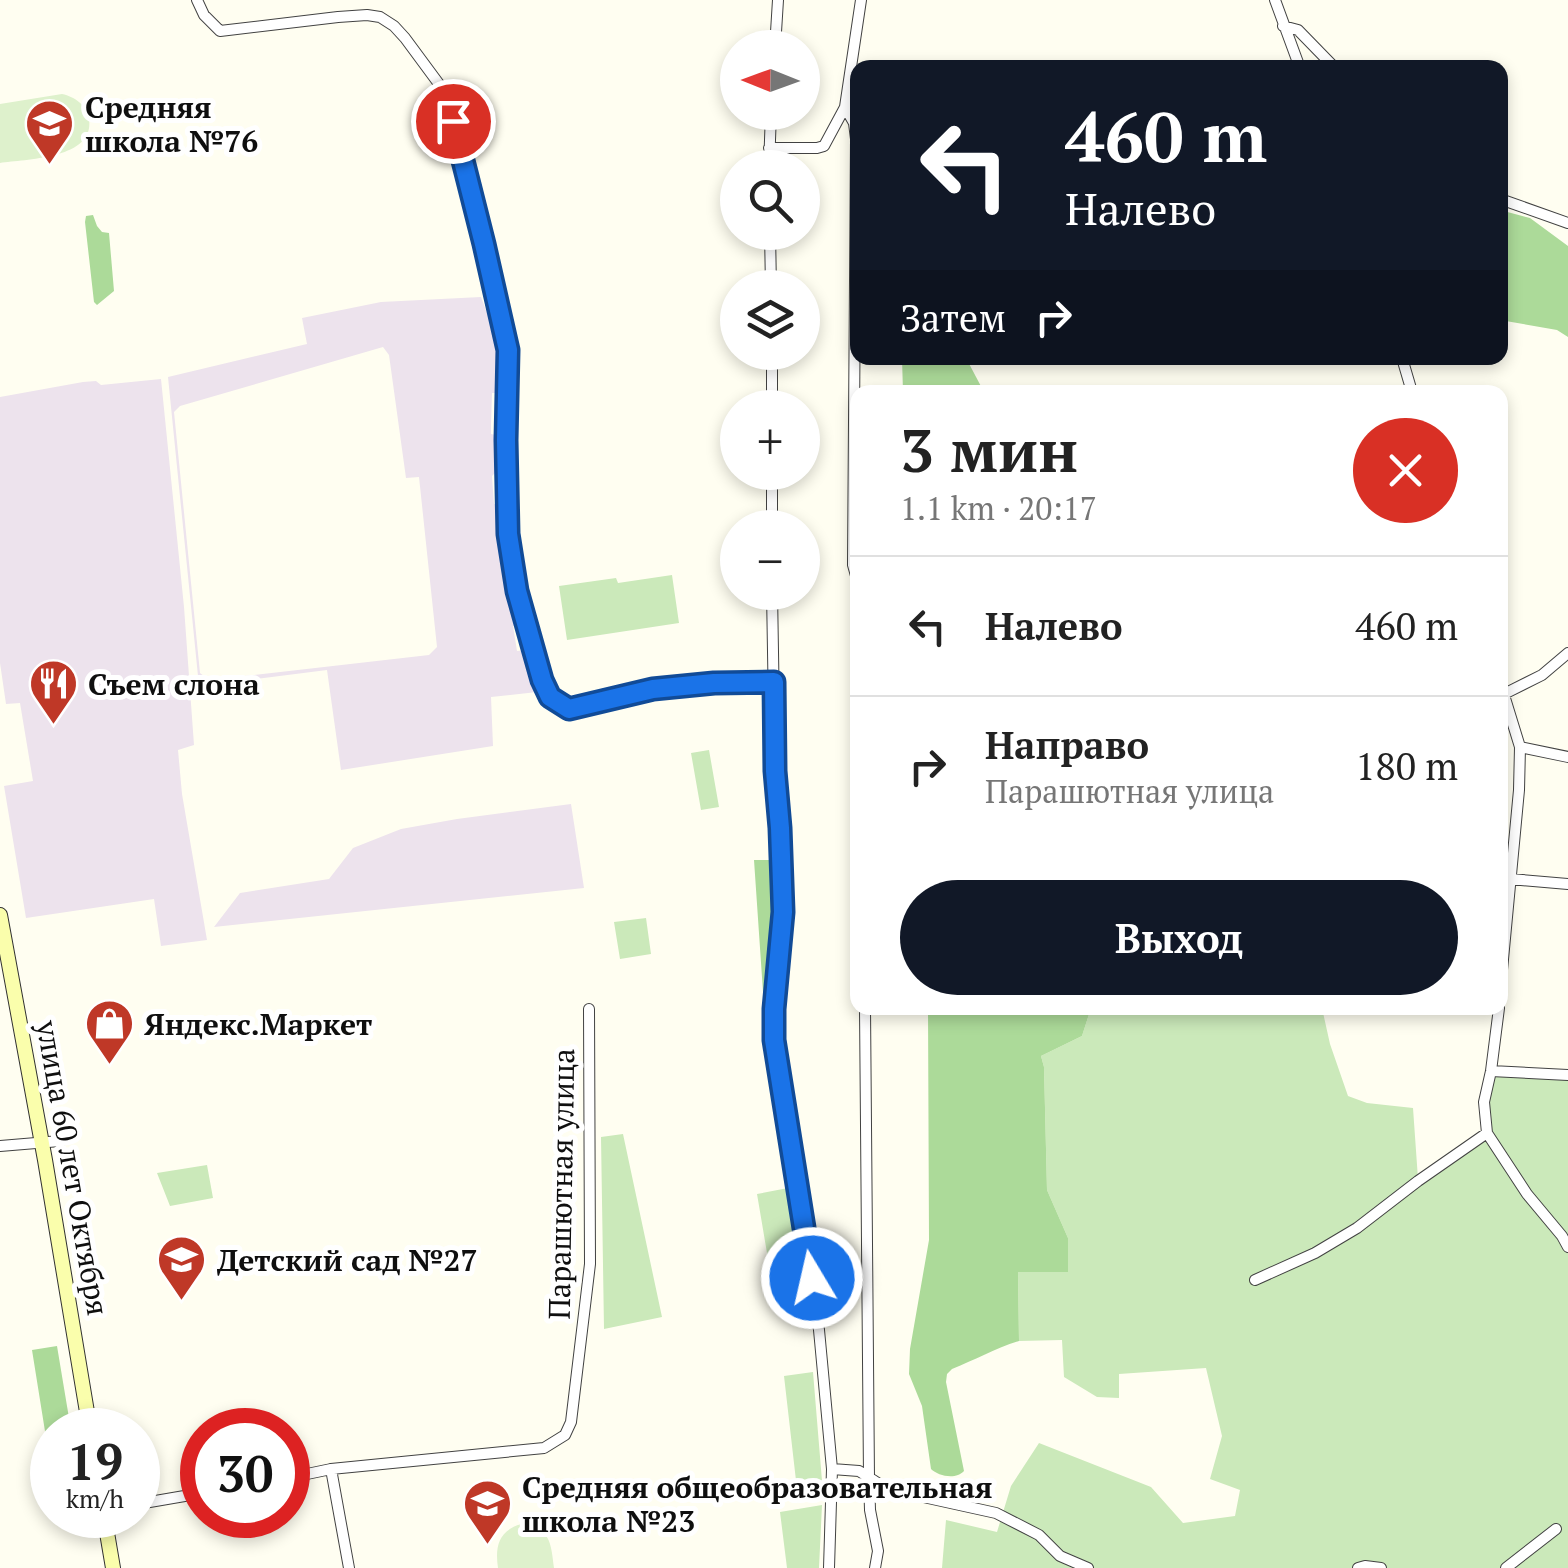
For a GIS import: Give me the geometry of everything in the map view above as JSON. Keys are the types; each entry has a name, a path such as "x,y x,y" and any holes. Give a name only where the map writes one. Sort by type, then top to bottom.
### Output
{"main road":[{"name":"улица 60 лет Октября","path":"0,915 86,1408"},
{"path":"108,1538 113,1568"}],"street":[{"path":"197,0 204,16 220,31 338,17 380,17 406,38 439,84 472,190 508,350 506,477 511,563 550,697 565,709 653,689 774,682"},
{"path":"776,30 778,0"},
{"path":"853,60 861,0"},
{"path":"1274,0 1297,60"},
{"path":"1282,26 1298,30 1326,60"},
{"path":"770,130 769,148 824,146 846,107 850,78"},
{"path":"846,107 850,115"},
{"path":"1508,203 1568,224"},
{"path":"772,610 775,771 783,912 774,1040 812,1278 832,1469 830,1568"},
{"path":"1508,686 1542,676 1568,653"},
{"path":"1508,708 1520,747 1508,902"},
{"path":"1520,747 1568,757"},
{"path":"1510,880 1568,884"},
{"name":"Парашютная улица","path":"310,1473 544,1448 566,1435 571,1422 590,1264 589,1008"},
{"path":"866,1015 869,1476 870,1510 878,1551 875,1568"},
{"path":"1497,1015 1484,1102 1488,1133 1527,1194 1568,1246"},
{"path":"1491,1071 1568,1076"},
{"path":"1255,1280 1357,1228 1418,1180 1488,1133"},
{"path":"0,1146 60,1140"},
{"path":"331,1469 349,1568"},
{"path":"832,1469 859,1471 887,1489 996,1513 1039,1534 1060,1556 1088,1568"},
{"path":"1506,1568 1556,1529"},
{"path":"1358,1568 1381,1568"}],"shaded area":[{"path":"481,297 501,350 499,393 492,393 491,434 496,435 496,472 492,476 502,567 518,625 513,626 517,651 528,650 537,692 491,697 493,746 341,770 327,670 199,686 168,377 307,344 302,318 381,302","holes":["383,347 389,355 406,478 419,477 437,647 429,655 209,680 200,673 174,412 180,406"]},
{"path":"161,379 194,745 178,750 207,940 161,946 154,899 26,918 4,786 33,781 20,703 6,704 0,663 0,397 83,382 96,381 101,385"},
{"path":"571,804 584,888 214,927 240,893 329,879 353,848 401,829"}],"green space":[{"path":"62,94 80,102 88,114 88,132 81,142 42,158 0,163 0,104"},
{"path":"1508,212 1530,218 1568,246 1568,337 1557,330 1508,321"},
{"path":"93,215 102,232 109,233 114,291 97,305 85,222 86,216"},
{"path":"902,365 970,365 980,385 903,385"},
{"path":"672,575 679,623 567,640 559,586"},
{"path":"709,750 719,807 701,810 691,753"},
{"path":"754,860 772,860 776,865 777,916 769,992 763,992"},
{"path":"646,918 651,954 620,959 614,922"},
{"path":"928,1015 1089,1015 1082,1036 1041,1056 1047,1190 1068,1238 1068,1272 1018,1272 1019,1341 947,1374 964,1471 952,1476 931,1469 922,1406 909,1374 929,1240"},
{"path":"1089,1015 1324,1015 1348,1096 1367,1103 1413,1108 1418,1179 1487,1133 1484,1102 1491,1071 1568,1075 1568,1568 942,1568 946,1520 997,1532 1011,1486 1039,1443 1151,1487 1183,1523 1235,1516 1240,1490 1210,1479 1222,1436 1206,1368 1119,1374 1119,1398 1097,1397 1064,1377 1062,1340 1019,1341 1018,1272 1068,1272 1068,1238 1047,1190 1041,1056 1082,1036"},
{"path":"623,1134 662,1317 604,1329 601,1137"},
{"path":"207,1165 213,1198 170,1206 157,1173"},
{"path":"788,1188 806,1294 775,1300 757,1194"},
{"path":"57,1346 67,1408 41,1408 32,1350"},
{"path":"813,1372 823,1493 798,1498 784,1376"},
{"path":"822,1505 819,1568 787,1568 780,1512"},
{"path":"521,1524 538,1528 547,1537 554,1568 498,1568 497,1553 503,1535"}],"place":[{"name":"Средняя школа №76","path":"50,166"},
{"name":"Съем слона","path":"53,726"},
{"name":"Яндекс.Маркет","path":"109,1066"},
{"name":"Детский сад №27","path":"182,1302"},
{"name":"Средняя общеобразовательная школа №23","path":"487,1546"}],"route":[{"path":"453,121 508,350 506,477 511,563 550,697 569,709 653,689 774,682 783,912 774,1040 812,1278"}]}
